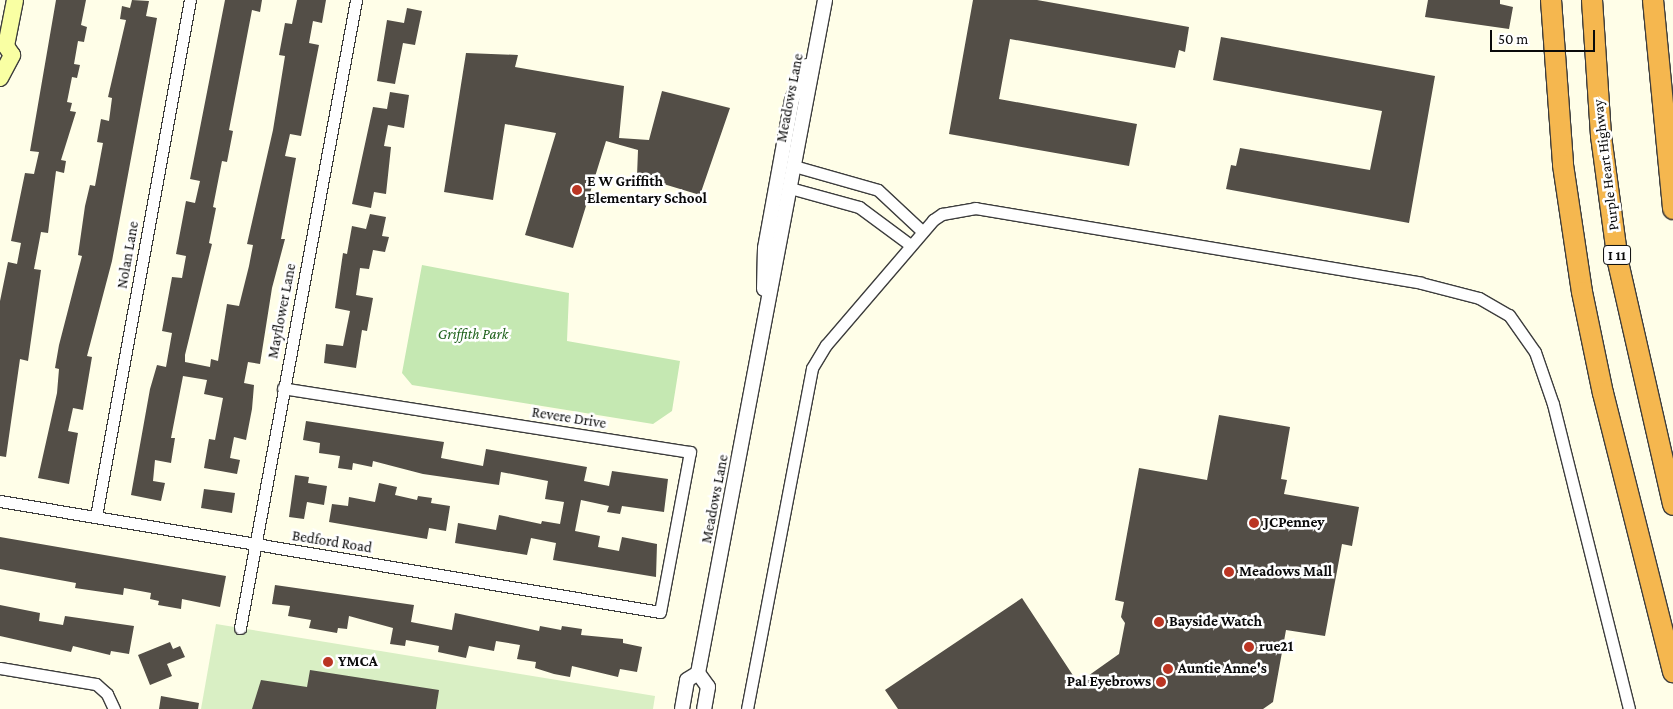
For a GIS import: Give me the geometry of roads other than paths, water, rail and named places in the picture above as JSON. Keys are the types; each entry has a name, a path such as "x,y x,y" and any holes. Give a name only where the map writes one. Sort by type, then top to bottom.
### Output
{"highway":[{"path":"1551,0 1563,165 1584,300 1673,672"},
{"name":"Purple Heart Highway","path":"1592,0 1601,136 1618,262 1673,505"},
{"path":"1653,0 1673,209"}],"main road":[{"path":"0,73 10,65 12,56 3,48 14,0"}],"street":[{"name":"Nolan Lane","path":"96,516 190,0"},
{"name":"Mayflower Lane","path":"240,628 356,0"},
{"name":"Meadows Lane","path":"682,709 687,680 698,673 825,0"},
{"name":"Meadows Lane","path":"763,332 765,248 792,98 816,48"},
{"path":"794,166 878,190 922,231"},
{"path":"790,188 859,206 909,244"},
{"path":"748,709 809,377 826,345 909,244 942,214 975,208 1421,283 1463,293 1499,308 1521,329 1545,378 1629,709"},
{"name":"Revere Drive","path":"283,388 690,452 660,612"},
{"name":"Bedford Road","path":"0,501 660,612"},
{"path":"0,668 96,684 107,694 114,709"},
{"path":"698,673 708,687 704,709"}],"place":[{"name":"E W Griffith Elementary School","path":"577,190"},
{"name":"JCPenney","path":"1254,523"},
{"name":"Meadows Mall","path":"1229,572"},
{"name":"Bayside Watch","path":"1159,622"},
{"name":"rue21","path":"1249,647"},
{"name":"YMCA","path":"328,662"},
{"name":"Auntie Anne's","path":"1168,669"},
{"name":"Pal Eyebrows","path":"1161,682"}],"park label":[{"name":"Griffith Park","path":"473,335"}]}
